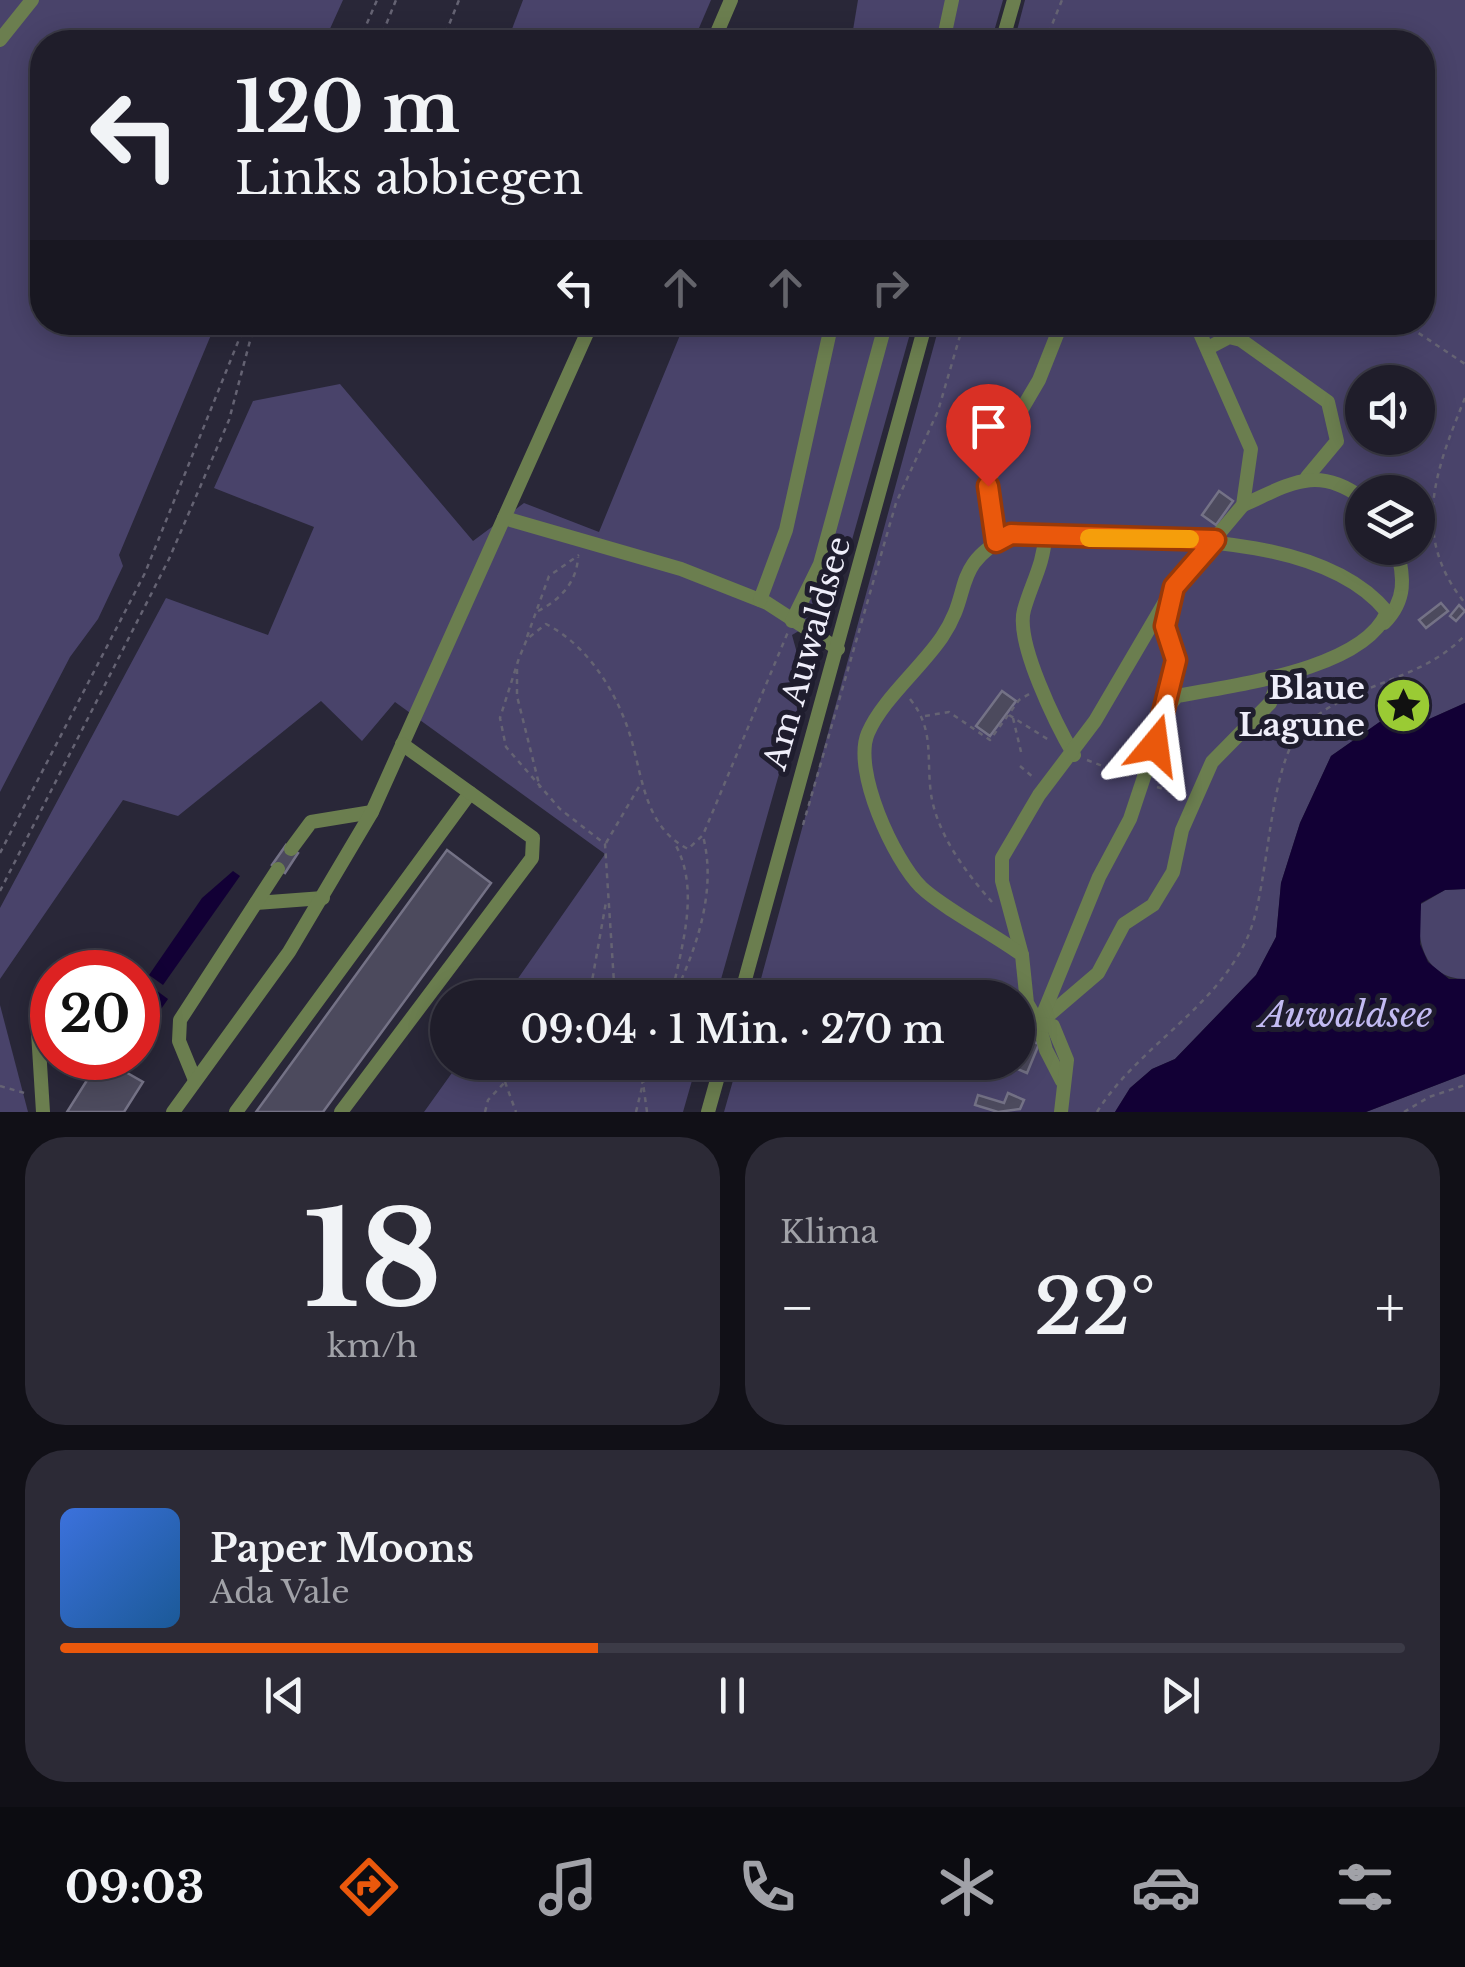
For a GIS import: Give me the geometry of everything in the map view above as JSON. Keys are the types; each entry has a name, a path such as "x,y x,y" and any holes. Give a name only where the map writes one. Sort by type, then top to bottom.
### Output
{"street":[{"path":"0,40 32,0"},
{"path":"718,30 732,0"},
{"path":"946,30 952,0"},
{"path":"1005,30 1014,0"},
{"path":"173,1112 323,898 372,812 586,335"},
{"path":"760,600 786,530 829,335"},
{"path":"792,621 820,564 882,335"},
{"name":"Am Auwaldsee","path":"745,980 923,335"},
{"path":"996,542 988,486 1002,443 1039,380 1057,335"},
{"path":"1202,335 1251,449 1243,505"},
{"path":"1039,1027 1027,1003 1016,926 1002,881 1002,858 1046,788 1074,755 1174,587 1243,505 1308,477 1337,441 1328,402 1241,340 1229,337 1208,348"},
{"path":"1308,477 1345,485"},
{"path":"504,518 681,569 760,600 838,649"},
{"path":"1022,956 922,888 898,857 864,774 866,736 886,705 946,632 966,572 983,548 1011,534 1215,540 1339,574 1370,592 1387,612 1380,628"},
{"path":"1046,536 1044,559 1022,614 1042,690 1074,755"},
{"path":"1166,708 1177,696 1316,666 1380,628 1397,610 1404,579 1401,565"},
{"path":"1039,1027 1144,782 1176,660 1165,626 1174,587"},
{"path":"1039,1027 1098,973 1124,924 1153,905 1173,872 1182,830 1212,762 1270,703 1280,676"},
{"path":"341,1112 532,858 534,838 402,744"},
{"path":"236,1112 470,793"},
{"path":"292,849 311,822 372,812"},
{"path":"195,1080 179,1041 180,1020 278,869"},
{"path":"256,903 323,898"},
{"path":"1039,1027 1053,1026 1066,1060 1061,1112"},
{"path":"41,1080 42,1105"},
{"path":"708,1112 717,1080"}],"path":[{"path":"365,30 377,0"},
{"path":"384,30 396,0"},
{"path":"447,30 459,0"},
{"path":"1050,30 1062,0"},
{"path":"0,853 145,573 241,335"},
{"path":"0,891 169,559 228,420 243,378 251,335"},
{"path":"800,834 896,502 938,411 960,335"},
{"path":"1422,335 1465,364"},
{"path":"1465,398 1441,452 1433,512 1440,556 1453,588 1465,603"},
{"path":"600,546 578,555 549,576 500,718 506,747 540,789 605,844"},
{"path":"536,612 567,589 578,571 578,555"},
{"path":"673,842 688,849 703,835 792,621"},
{"path":"527,639 546,624 588,653 627,726 640,784 687,865 689,886 675,980"},
{"path":"1097,1112 1138,1060 1205,1000 1247,938 1257,911 1284,764 1300,731 1326,711 1432,663 1465,635"},
{"path":"518,658 517,696 540,789"},
{"path":"902,690 924,716 930,736 932,797 947,838 971,878 1016,926"},
{"path":"924,716 948,712 990,740 1011,717 1019,700 1042,690"},
{"path":"1011,717 1074,755 1198,801"},
{"path":"1011,717 1022,756"},
{"path":"1020,766 1046,788"},
{"path":"614,980 605,844 640,784"},
{"path":"678,980 706,903 710,864 703,835"},
{"path":"592,980 608,896"},
{"path":"635,1080 643,1083"},
{"path":"642,1080 648,1112"},
{"path":"636,1112 644,1080"},
{"path":"484,1112 505,1082"},
{"path":"505,1082 516,1112"},
{"path":"1404,1112 1429,1097 1465,1085"},
{"path":"0,1086 42,1105"}],"shaded area":[{"path":"0,0 343,0 329,30 30,30 30,335 211,335 119,555 123,566 98,619 70,657 0,792"},
{"path":"523,0 711,0 698,30 512,30"},
{"path":"858,0 1003,0 994,30 853,30"},
{"path":"1025,0 1465,0 1465,703 1427,720 1381,721 1331,756 1300,823 1281,883 1276,937 1256,975 1175,1059 1152,1069 1130,1088 1115,1112 724,1112 733,1080 1035,1080 1035,980 761,980 937,335 1435,335 1435,30 1017,30"},
{"path":"680,335 910,335 832,611 792,635 805,682 721,980 517,980 605,854 395,702 362,741 321,701 178,816 123,800 0,979 0,908 166,598 268,635 314,527 214,488 253,401 340,384 473,541 524,503 599,532"},
{"path":"1465,889 1465,979 1451,977 1431,964 1421,943 1419,917 1421,904 1445,890"},
{"path":"0,1005 28,1112 0,1112"},
{"path":"1465,1074 1465,1112 1366,1112"},
{"path":"446,1080 692,1080 683,1112 424,1112"}],"water":[{"name":"Auwaldsee","path":"1465,703 1465,889 1445,890 1421,903 1420,944 1428,962 1449,979 1465,979 1465,1074 1366,1112 1115,1112 1130,1088 1152,1069 1175,1059 1256,975 1276,937 1281,883 1300,823 1331,756 1381,721 1427,720"},
{"path":"233,871 240,876 163,985 160,959 202,898"},
{"path":"160,993 168,999 160,1011"}],"building":[{"path":"1219,491 1233,501 1216,525 1202,515"},
{"path":"1441,603 1448,611 1426,628 1419,620"},
{"path":"1459,605 1465,611 1456,621 1450,616"},
{"path":"1002,691 1016,701 990,736 976,726"},
{"path":"286,845 298,853 285,873 272,865"},
{"path":"447,850 491,883 323,1112 256,1112"},
{"path":"87,1080 143,1082 124,1112 67,1112"},
{"path":"1008,1093 1024,1100 1020,1109 998,1112 975,1105 978,1095 1004,1103"}],"slow traffic":[{"path":"1089,538 1190,539"}],"place":[{"name":"Blaue Lagune","path":"1404,706"}],"route":[{"path":"988,486 996,542 1011,534 1215,540 1174,587 1165,626 1176,660 1155,745"}]}
